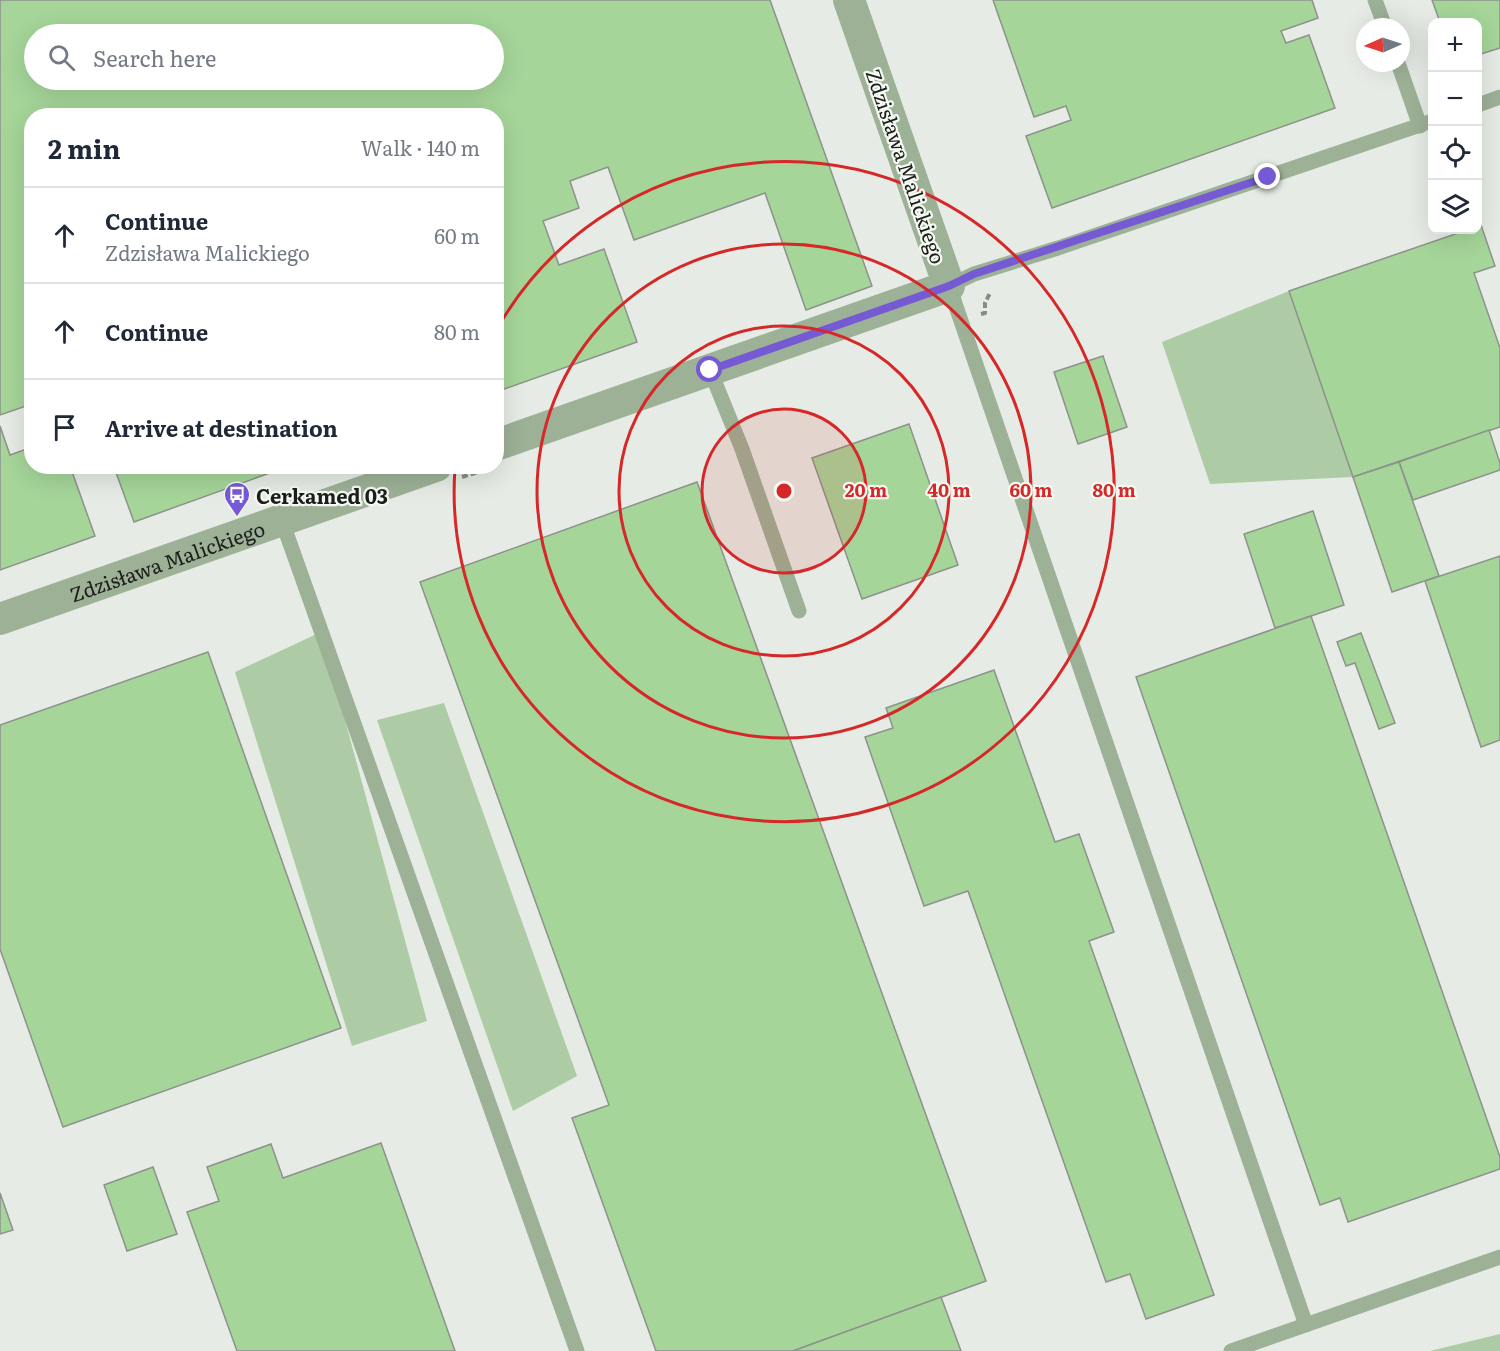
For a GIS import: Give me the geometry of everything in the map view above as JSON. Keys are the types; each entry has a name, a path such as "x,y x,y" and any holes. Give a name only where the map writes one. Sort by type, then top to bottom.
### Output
{"street":[{"name":"Zdzisława Malickiego","path":"504,442 949,286 849,0"},
{"name":"Zdzisława Malickiego","path":"0,620 414,474"}],"lane":[{"path":"1375,0 1382,18"},
{"path":"1306,1325 949,286 974,274 1426,123 1402,72"},
{"path":"1482,104 1500,97"},
{"path":"710,370 742,449 799,611"},
{"path":"282,521 577,1351"},
{"path":"1231,1351 1500,1257"}],"green space":[{"path":"1289,291 1353,477 1210,484 1162,342"},
{"path":"321,632 427,1021 352,1046 235,672"},
{"path":"444,703 577,1076 513,1111 377,720"},
{"path":"1500,1334 1500,1351 1430,1351"}],"building":[{"path":"0,0 770,0 872,286 806,310 765,193 634,240 608,167 570,181 579,208 543,221 559,265 604,249 637,342 504,389 504,108 24,108 24,407 0,415"},
{"path":"993,0 1312,0 1318,18 1281,31 1286,43 1309,35 1335,108 1052,208 1026,136 1071,120 1066,106 1034,117"},
{"path":"1432,0 1500,0 1500,48 1482,54 1482,18 1439,18"},
{"path":"1482,228 1495,266 1474,273 1500,348 1500,427 1353,477 1289,291 1455,234 1482,234"},
{"path":"1103,356 1127,427 1078,444 1054,372"},
{"path":"909,424 958,565 862,599 812,458"},
{"path":"0,426 10,455 24,450 24,474 73,474 95,536 0,570"},
{"path":"1489,430 1500,463 1500,470 1413,500 1399,462"},
{"path":"1399,462 1439,576 1392,592 1353,477"},
{"path":"117,474 267,474 134,522"},
{"path":"697,482 986,1281 793,1351 656,1351 572,1118 609,1105 420,582"},
{"path":"1313,511 1344,605 1275,628 1244,534"},
{"path":"1500,556 1500,740 1481,747 1425,581"},
{"path":"1311,616 1500,1157 1500,1169 1348,1222 1340,1198 1320,1205 1136,677"},
{"path":"1361,633 1395,723 1379,729 1355,663 1346,666 1337,642"},
{"path":"208,652 341,1028 63,1127 0,949 0,725"},
{"path":"994,670 1055,842 1079,834 1114,932 1089,941 1214,1295 1146,1319 1130,1274 1106,1282 968,891 924,906 865,737 893,728 886,708"},
{"path":"381,1143 455,1351 237,1351 187,1212 219,1201 207,1167 271,1144 283,1178"},
{"path":"153,1167 177,1234 127,1251 104,1185"},
{"path":"0,1193 13,1230 0,1234"},
{"path":"941,1297 961,1351 793,1351"}],"place":[{"name":"Cerkamed 03","path":"237,518"}],"route":[{"path":"710,370 949,286 974,274 1268,177"}]}
